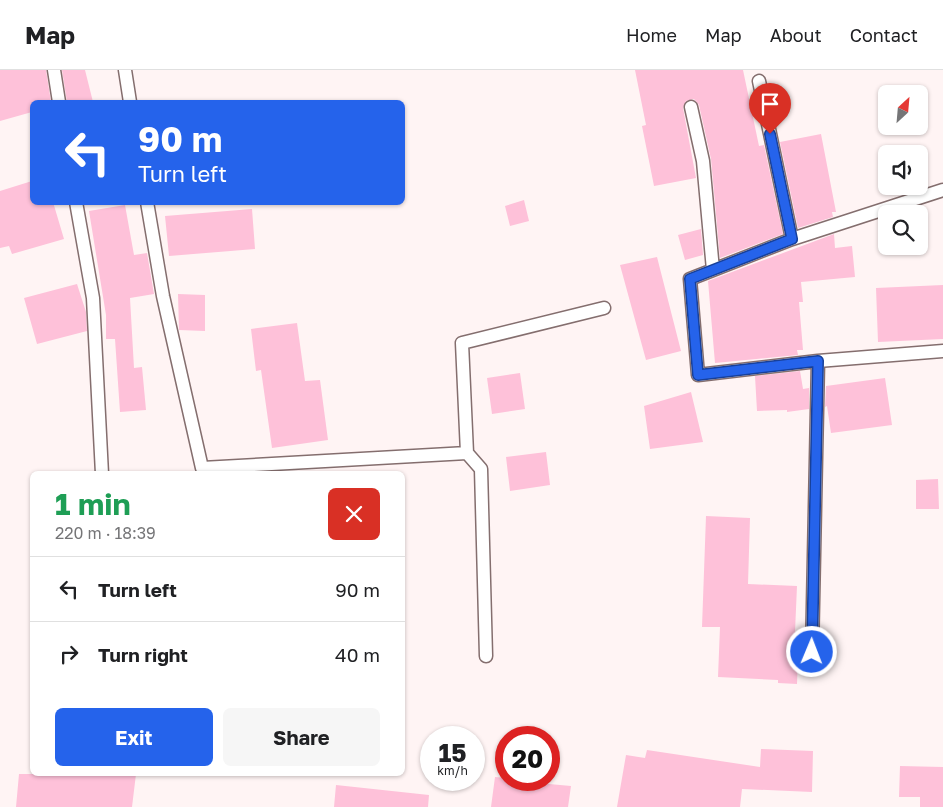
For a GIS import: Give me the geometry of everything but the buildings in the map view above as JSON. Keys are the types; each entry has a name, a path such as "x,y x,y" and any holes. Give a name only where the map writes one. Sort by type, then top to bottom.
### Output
{"lane":[{"path":"54,70 60,100"},
{"path":"125,70 130,100"},
{"path":"759,81 792,239"},
{"path":"691,107 702,161 713,270"},
{"path":"943,190 792,239 690,279 698,375 818,361 943,351"},
{"path":"76,205 92,298 102,471"},
{"path":"148,205 163,296 202,468 467,452"},
{"path":"486,656 481,469 467,452 462,342 604,308"},
{"path":"812,652 818,361"}],"route":[{"path":"770,134 792,239 690,279 698,375 818,361 812,652"}]}
